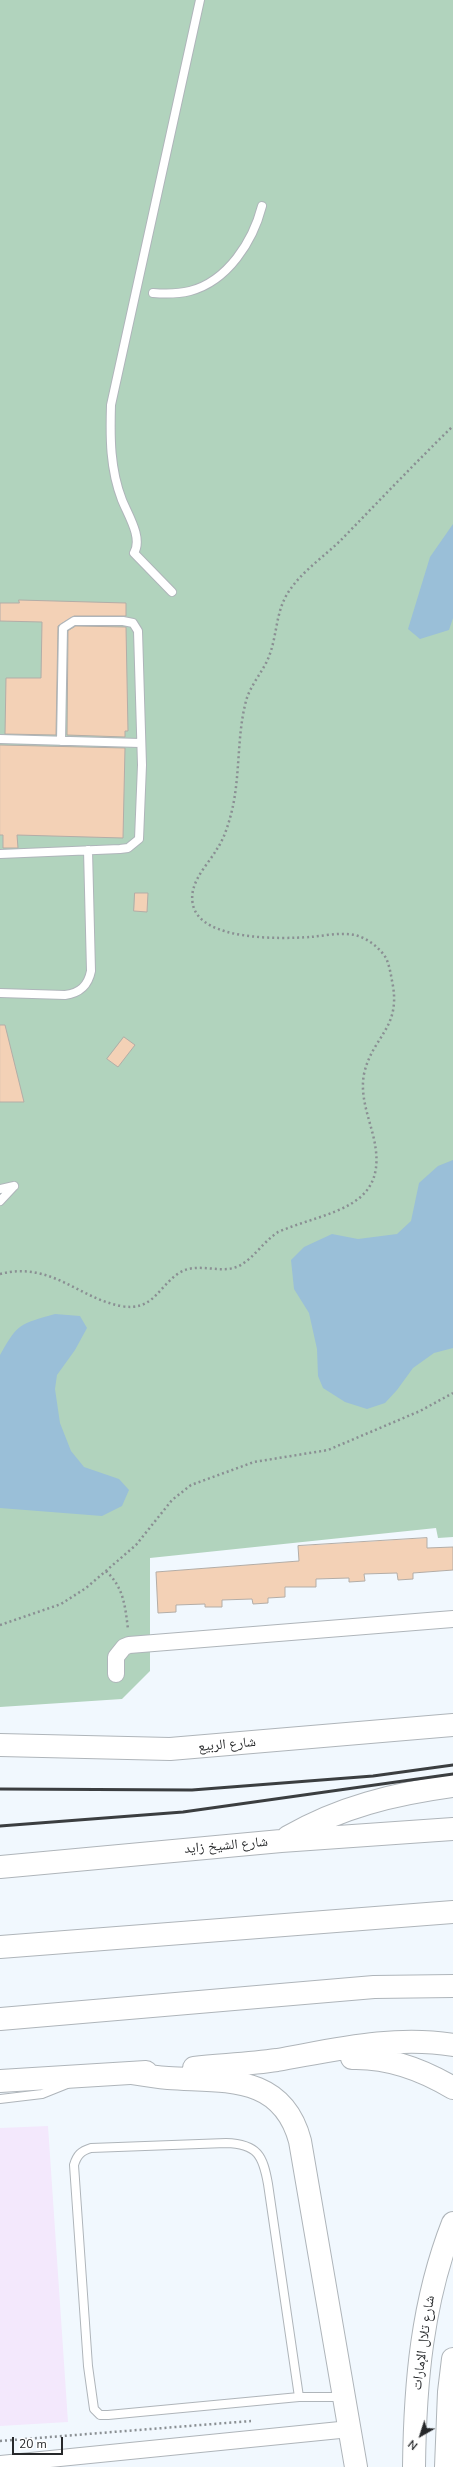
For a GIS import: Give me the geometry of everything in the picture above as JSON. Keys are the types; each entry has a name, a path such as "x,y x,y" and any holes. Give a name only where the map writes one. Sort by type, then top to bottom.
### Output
{"main road":[{"name":"شارع الربيع","path":"0,1745 170,1749 453,1725"},
{"path":"281,1841 327,1816 358,1805 402,1793 453,1786"},
{"name":"شارع الشيخ زايد","path":"0,1867 281,1841 453,1829"},
{"path":"0,1947 453,1912"},
{"path":"374,1987 409,1977 453,1972"},
{"path":"0,2019 374,1987 453,1986"},
{"path":"0,2081 244,2064 326,2049 360,2045 429,2043 453,2045"},
{"path":"293,2056 383,2060 426,2074 453,2088"},
{"path":"131,2073 240,2082 261,2089 286,2111 297,2130 356,2467"},
{"name":"شارع تلال الإمارات","path":"414,2467 420,2353 432,2288 453,2223"},
{"path":"446,2467 449,2392 453,2359"}],"street":[{"path":"116,1674 116,1656 124,1647 130,1645 453,1619"},
{"path":"0,2464 350,2429"}],"lane":[{"path":"172,592 134,553 136,549 135,534 117,486 111,456 111,405 200,0"},
{"path":"153,293 174,294 191,291 208,283 224,271 249,241 257,224 262,206"},
{"path":"0,854 128,848 139,839 142,798 138,632 133,623 124,620 74,620 63,628 61,741"},
{"path":"0,740 140,743"},
{"path":"0,993 65,995 73,994 86,985 91,971 88,850"},
{"path":"0,1189 14,1186 0,1201"},
{"path":"0,2099 52,2091 77,2076"},
{"path":"299,2397 268,2184 263,2161 254,2150 241,2143 226,2143 91,2148 83,2150 76,2157 74,2165 88,2366 94,2409 100,2415 299,2397 344,2397"}],"path":[{"path":"0,1274 28,1271 63,1280 121,1306 140,1305 157,1296 171,1280 189,1269 199,1267 224,1270 238,1266 249,1259 262,1244 278,1232 356,1203 366,1193 373,1181 377,1167 377,1152 363,1091 368,1062 390,1025 394,1012 395,997 386,959 378,948 368,940 356,936 343,934 309,937 266,937 212,928 203,923 196,914 192,895 198,877 218,848 228,826 234,804 246,700 268,658 278,617 287,595 374,503 453,426"},
{"path":"0,1625 61,1604 86,1588 146,1534 172,1500 192,1486 260,1461 328,1450 420,1411 453,1392"},
{"path":"106,1571 113,1578 123,1594 130,1645"},
{"path":"0,2442 254,2420"}],"shaded area":[{"path":"48,2126 68,2422 0,2426 0,2128"}],"green space":[{"path":"0,0 453,0 453,1537 438,1538 436,1528 150,1558 150,1671 122,1699 0,1707"}],"water":[{"path":"453,524 453,618 449,630 420,639 408,629 430,557"},
{"path":"453,1160 453,1348 434,1353 413,1368 397,1390 385,1403 367,1409 345,1402 323,1388 318,1376 317,1349 309,1313 294,1289 291,1260 304,1247 332,1234 358,1239 397,1234 411,1221 419,1183 438,1166"},
{"path":"55,1314 80,1316 87,1328 75,1350 57,1375 55,1389 60,1423 71,1451 84,1467 119,1479 129,1490 122,1506 102,1516 0,1508 0,1355 11,1336 21,1326 34,1320"}],"building":[{"path":"19,600 126,603 126,616 74,616 58,626 56,735 5,734 6,678 41,678 42,622 0,621 0,603 19,603"},
{"path":"76,626 126,627 128,731 125,731 125,737 67,735 68,631"},
{"path":"0,745 125,748 123,838 17,835 18,848 3,848 3,835 0,835"},
{"path":"135,893 148,893 147,912 134,911"},
{"path":"0,1025 5,1025 24,1102 0,1102"},
{"path":"124,1037 135,1045 118,1067 107,1059"},
{"path":"427,1538 427,1548 453,1547 453,1570 413,1573 413,1579 398,1580 397,1573 364,1574 365,1581 349,1582 349,1578 316,1579 316,1587 285,1587 285,1597 268,1598 268,1603 253,1604 252,1599 222,1600 222,1607 205,1607 205,1604 176,1605 176,1612 158,1613 156,1572 299,1561 298,1546"}],"railway":[{"path":"0,1789 192,1790 373,1776 453,1765"},
{"path":"0,1826 183,1812 453,1774"}]}
